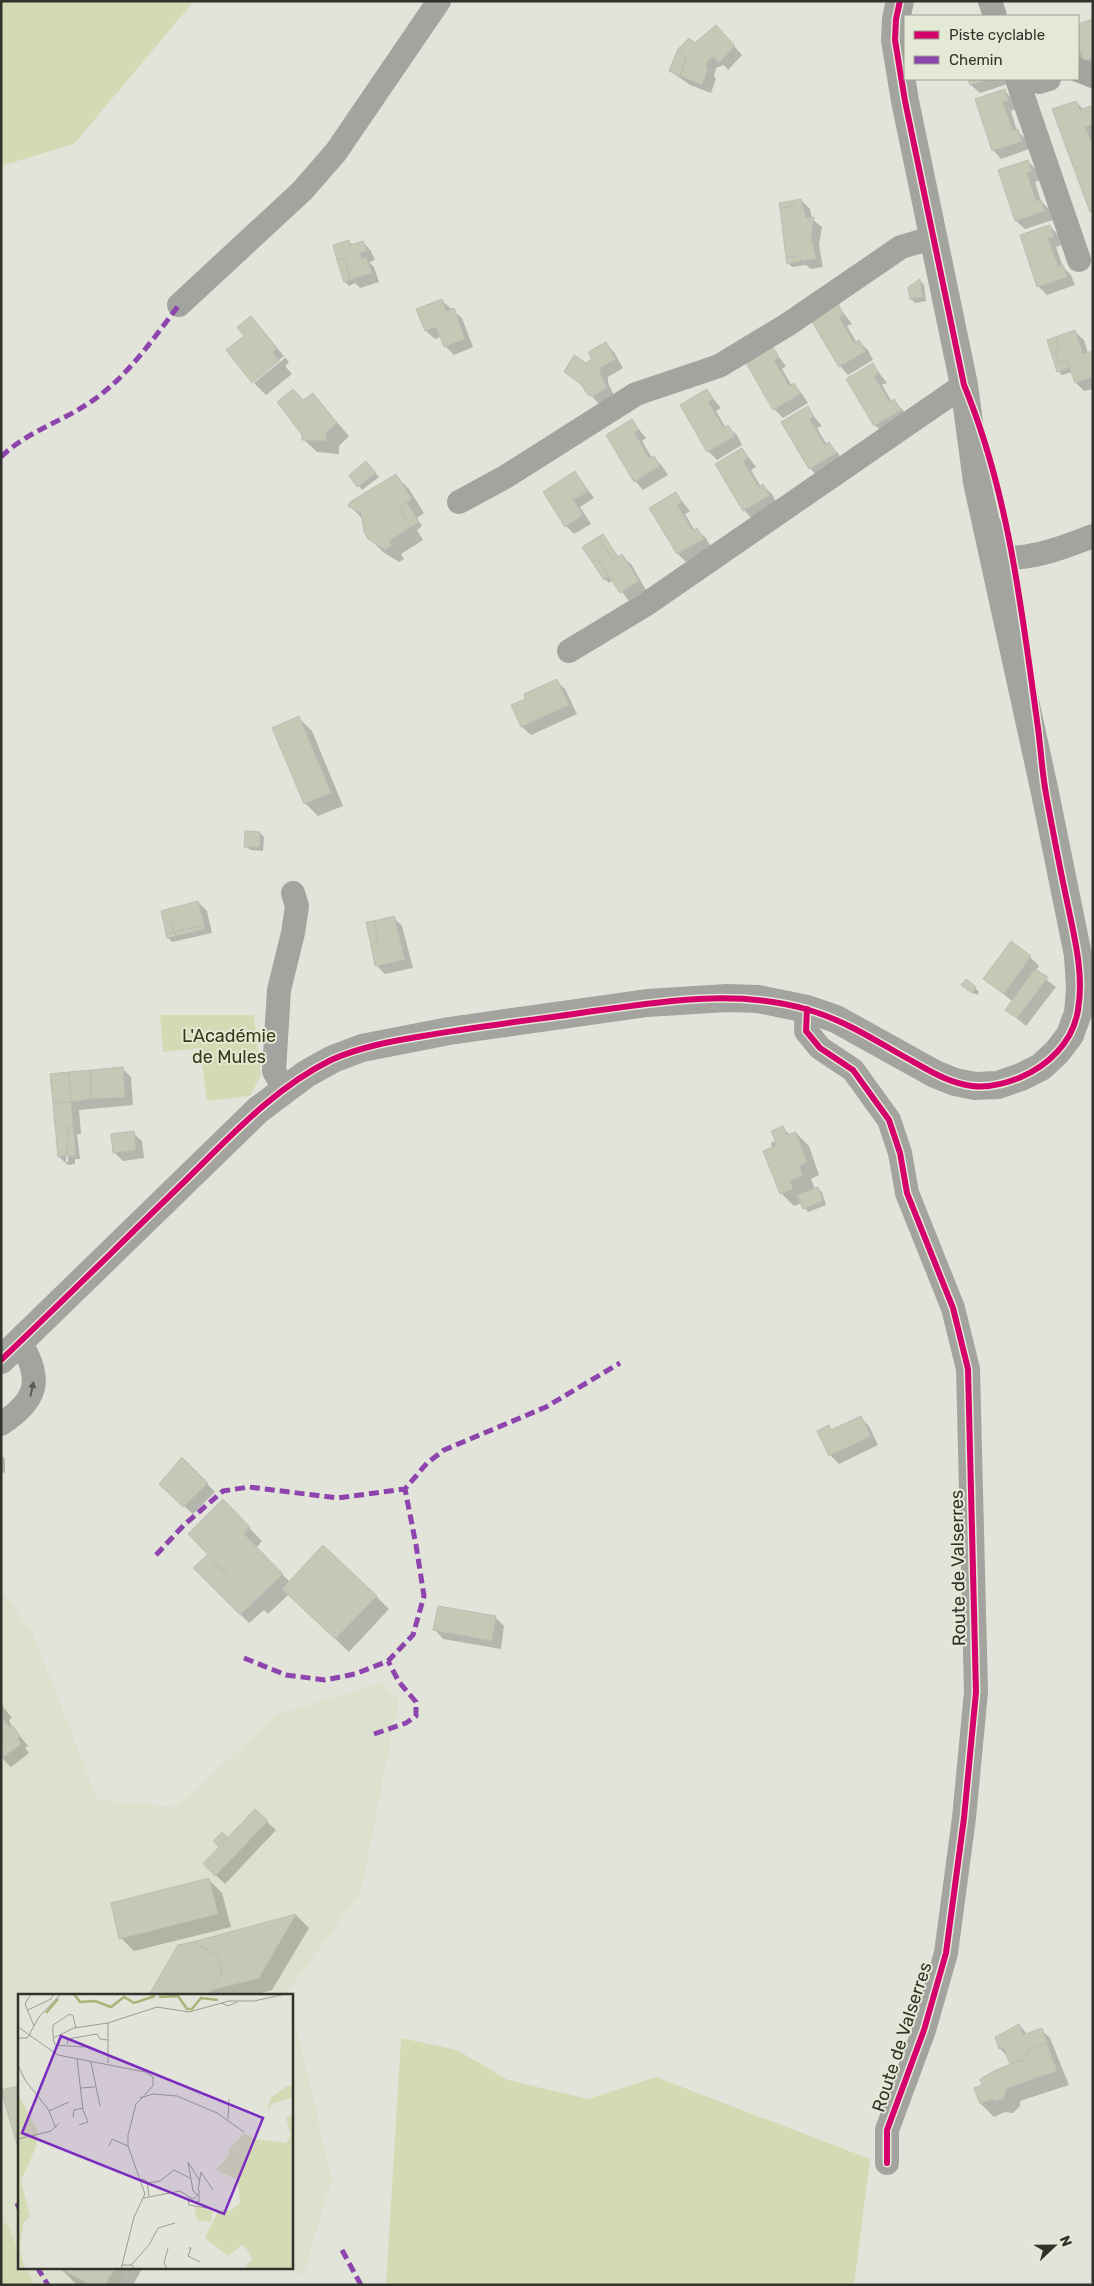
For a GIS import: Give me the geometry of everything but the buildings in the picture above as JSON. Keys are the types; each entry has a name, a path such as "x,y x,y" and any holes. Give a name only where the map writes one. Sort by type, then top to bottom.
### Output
{"street":[{"path":"179,305 302,191 336,152 439,1"},
{"path":"900,1 896,19 896,40 932,238 964,385 978,482 1005,566"},
{"path":"990,1 995,15"},
{"path":"1079,70 1093,76"},
{"path":"1035,80 1079,260"},
{"path":"459,502 505,477 636,394 719,366 787,325 902,247 932,238"},
{"path":"1,1424 24,1406 31,1396 34,1384 31,1360 11,1351 258,1110 284,1089 333,1060 362,1048 449,1031 647,1003 687,1000 758,999 807,1009 836,1019 934,1074 955,1082 975,1086 998,1085 1021,1077 1041,1067 1057,1052 1070,1035 1075,1020 1080,989 1078,955 1044,788 1005,566 990,461 964,385"},
{"path":"569,651 645,605 964,385"},
{"path":"1005,566 1093,536"},
{"path":"284,1089 274,1071 279,990 293,933 297,906 293,893"},
{"name":"Route de Valserres","path":"807,1009 806,1030 820,1048 852,1070 889,1120 900,1153 907,1194 953,1308 968,1369 976,1692 964,1818 946,1953 924,2030 887,2130 886,2163"}],"shaded area":[{"path":"1,1590 32,1632 98,1800 177,1807 276,1715 380,1683 399,1698 361,1892 288,1991 289,1994 18,1994 18,2250 7,2223 1,2223"},
{"path":"292,2009 332,2179 303,2275 286,2268 292,2268"},
{"path":"26,2268 128,2268 116,2285 35,2285"}],"green space":[{"path":"1,1 194,1 74,144 1,166"},
{"name":"L'Académie de Mules","path":"160,1015 254,1015 261,1075 250,1096 207,1101 200,1048 163,1052"},
{"path":"401,2038 457,2050 508,2080 588,2099 656,2077 870,2159 854,2285 386,2285"},
{"path":"1,2223 7,2223 18,2250 18,2268 26,2268 35,2285 1,2285"}],"marked path":[{"path":"1,457 32,434 89,403 115,382 149,345 179,305"},
{"path":"156,1555 184,1525 223,1491 249,1487 338,1498 405,1489 427,1463 444,1450 546,1407 620,1363"},
{"path":"244,1658 286,1675 325,1680 355,1674 388,1661 413,1635 424,1596 405,1489"},
{"path":"374,1734 406,1723 416,1716 416,1702 399,1682 388,1661"},
{"path":"342,2250 361,2285"},
{"path":"38,2268 48,2285"}],"cycle path":[{"path":"1,1360 253,1114 310,1071 342,1055 365,1048 461,1030 662,1002 722,998 780,1003 822,1014 857,1030 936,1074 954,1082 972,1086 996,1085 1030,1073 1049,1060 1065,1042 1075,1022 1080,997 1076,945 1045,786 1026,641 1012,554 992,468 964,385 905,101 895,40 896,19 900,1"},
{"path":"807,1009 806,1031 820,1048 853,1070 889,1120 900,1153 907,1193 953,1308 968,1369 976,1692 964,1818 946,1953 924,2030 887,2130 887,2163"}]}
